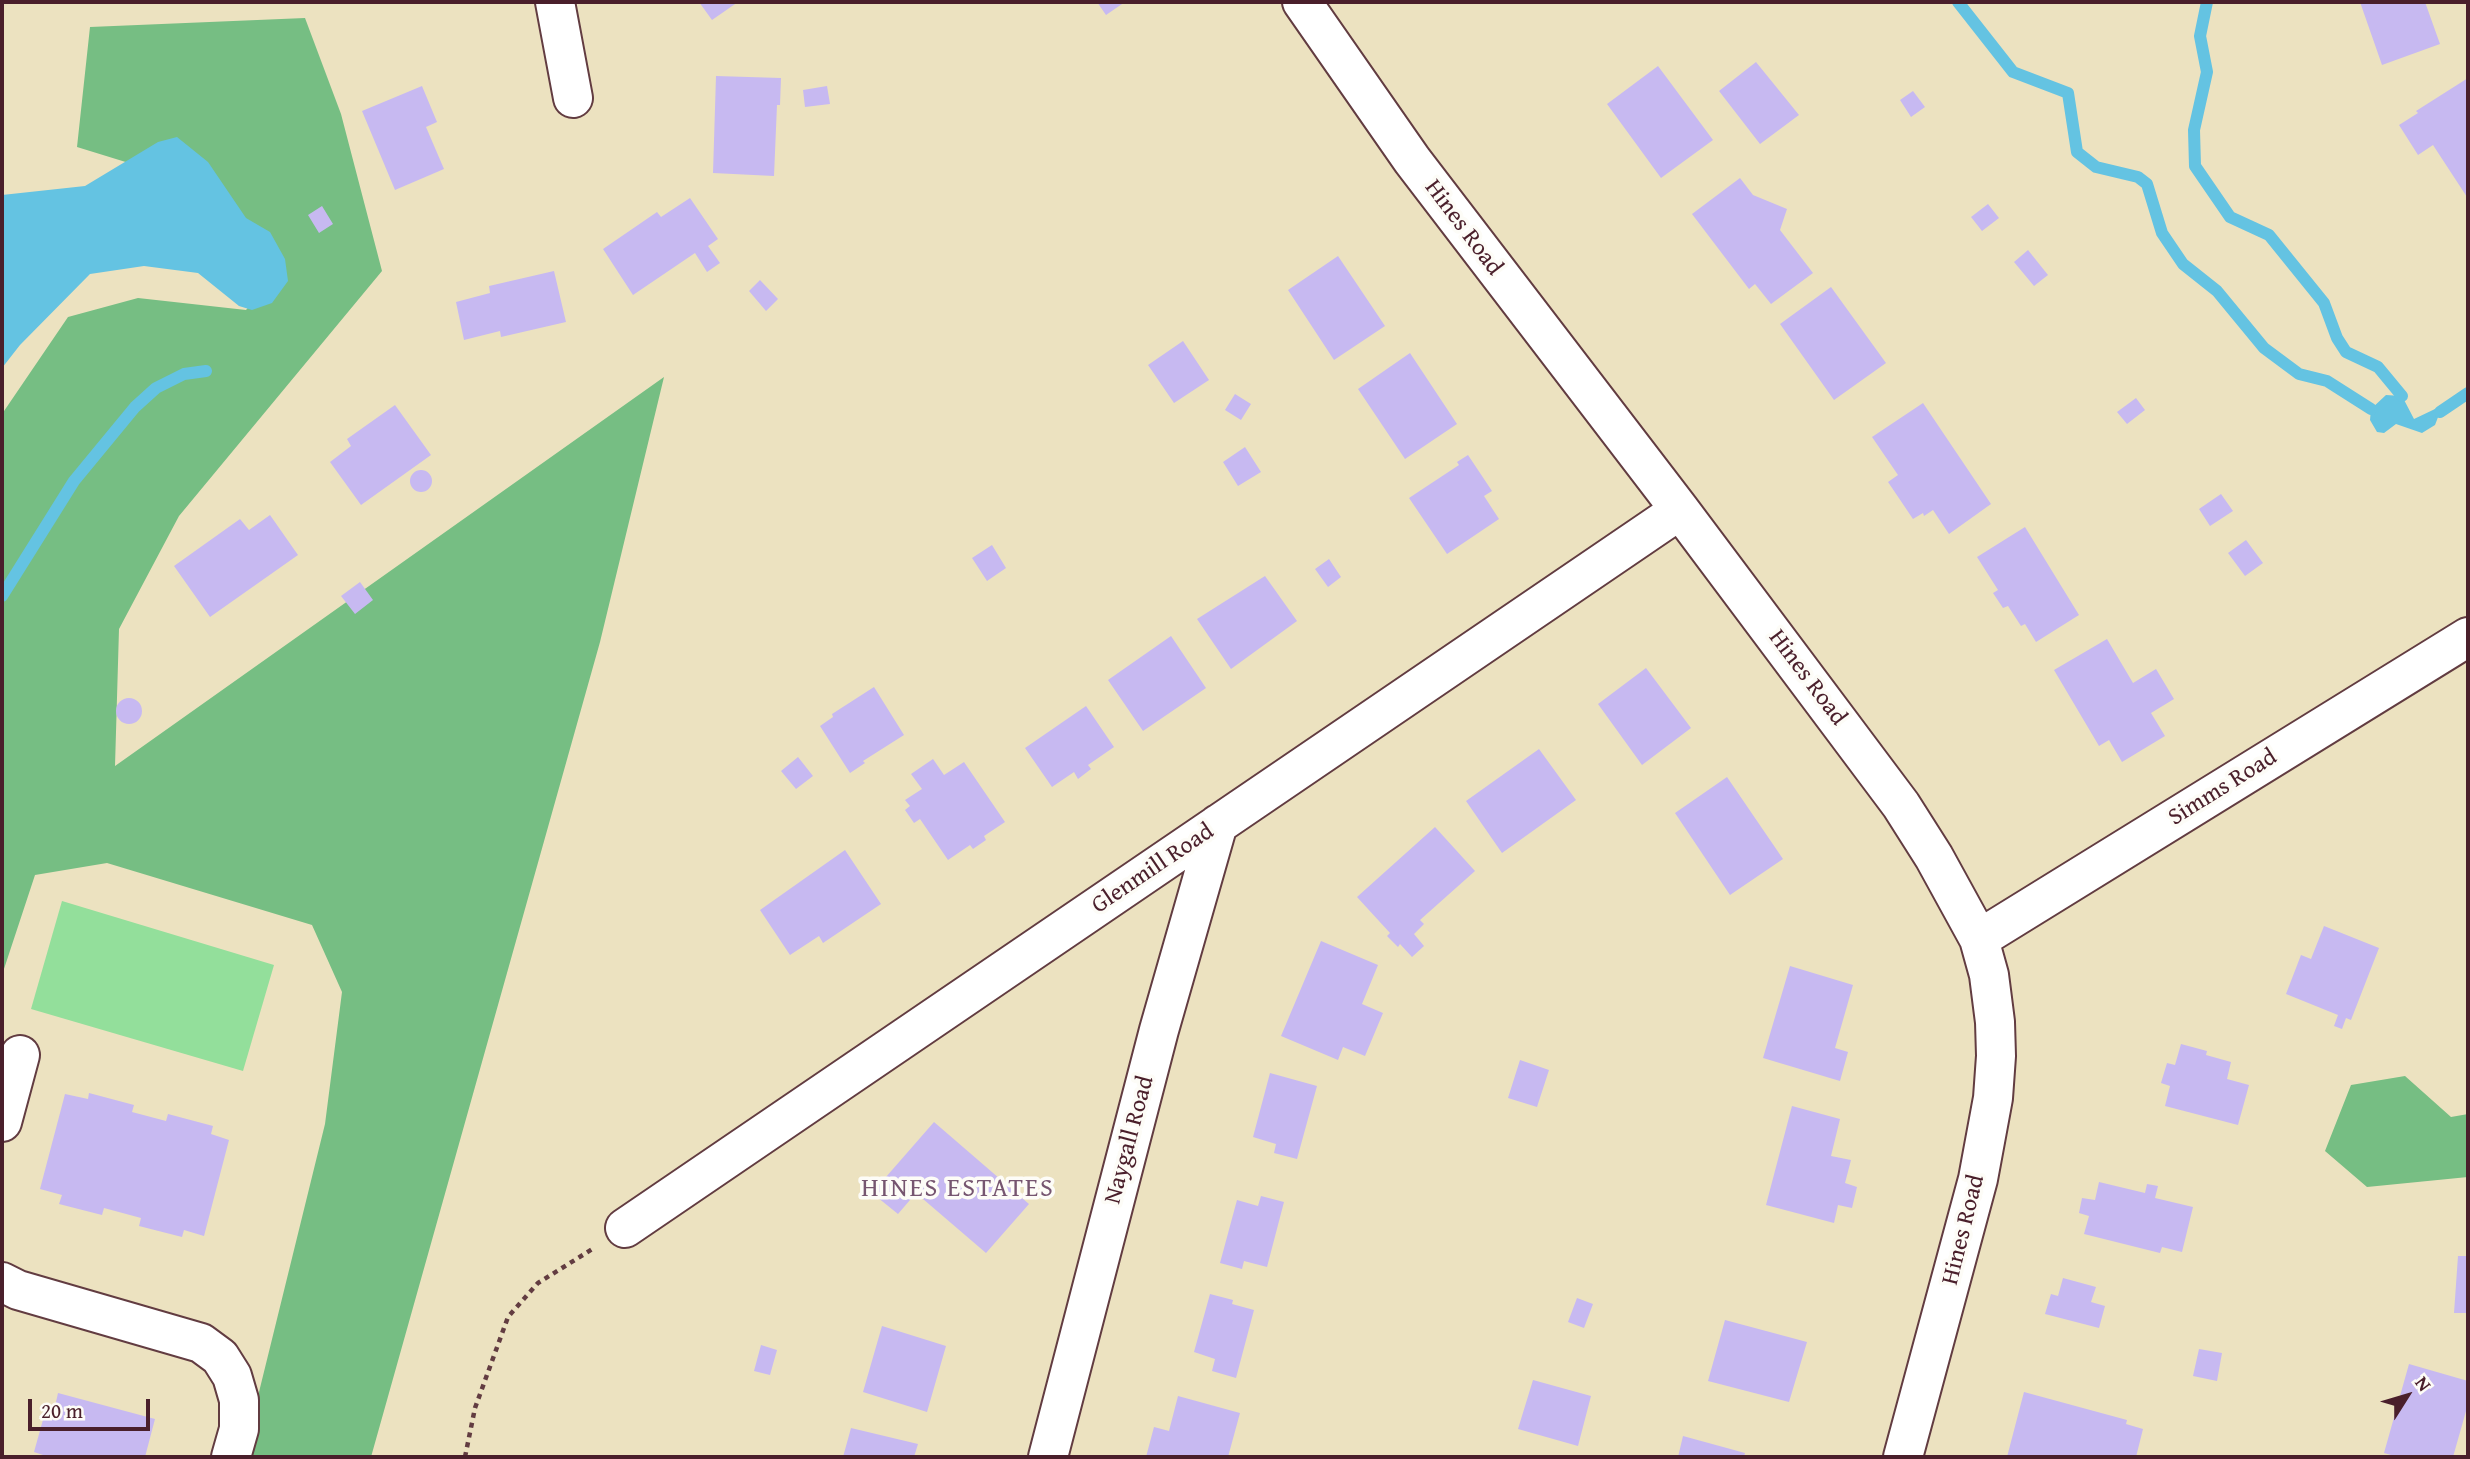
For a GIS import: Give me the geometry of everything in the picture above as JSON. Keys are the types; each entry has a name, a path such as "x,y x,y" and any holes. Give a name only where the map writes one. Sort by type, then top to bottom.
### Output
{"street":[{"path":"555,2 573,98"},
{"name":"Hines Road","path":"1302,2 1412,160 1680,510 1901,805 1941,868 1979,939 1989,975 1995,1022 1993,1098 1978,1179 1903,1457"},
{"name":"Glenmill Road","path":"625,1228 1680,510"},
{"name":"Simms Road","path":"1979,939 2468,637"},
{"name":"Naygall Road","path":"1048,1457 1159,1030 1218,824"},
{"path":"2,1122 20,1055"},
{"path":"2,1282 18,1290 201,1343 220,1357 232,1376 239,1400 239,1429 231,1457"}],"path":[{"path":"465,1457 475,1408 508,1317 538,1283 625,1228"}],"green space":[{"path":"305,18 341,114 382,271 179,516 119,629 115,766 664,377 600,642 371,1457 243,1457 325,1124 342,992 312,925 107,863 35,875 2,975 2,414 68,317 138,298 246,310 282,268 197,184 77,147 90,27"},
{"path":"62,901 274,965 243,1071 31,1009"},
{"path":"2405,1076 2451,1117 2468,1114 2468,1177 2367,1187 2325,1151 2351,1085"}],"water":[{"path":"177,137 208,162 246,218 270,232 285,259 288,281 272,303 252,310 239,306 198,273 144,266 90,274 20,345 2,368 2,195 85,186 158,142"},
{"path":"2386,395 2402,396 2414,419 2435,409 2440,412 2435,425 2422,433 2396,424 2384,433 2377,432 2370,420 2371,409"}],"building":[{"path":"699,2 738,2 712,20"},
{"path":"1097,2 1125,2 1106,15"},
{"path":"2360,2 2425,2 2440,44 2382,65"},
{"path":"1756,62 1799,115 1760,144 1719,91"},
{"path":"1658,66 1713,140 1661,178 1607,104"},
{"path":"716,76 781,78 774,176 713,173"},
{"path":"2468,78 2467,197 2433,145 2418,155 2399,125"},
{"path":"422,86 437,122 426,127 444,169 395,190 362,111"},
{"path":"827,86 830,104 805,107 803,90"},
{"path":"1913,91 1925,107 1911,117 1900,100"},
{"path":"1740,178 1753,195 1787,209 1780,230 1813,273 1771,304 1755,284 1749,289 1692,214"},
{"path":"690,198 718,239 708,246 720,263 707,272 695,253 633,295 603,249 657,212 661,217"},
{"path":"1988,204 1999,218 1982,231 1971,217"},
{"path":"322,206 333,224 319,233 308,215"},
{"path":"2028,250 2048,275 2034,286 2014,262"},
{"path":"1338,256 1385,326 1334,360 1288,290"},
{"path":"554,271 566,322 501,337 500,331 464,340 456,302 490,293 489,286"},
{"path":"760,280 778,299 766,311 749,291"},
{"path":"1831,287 1886,363 1834,400 1780,324"},
{"path":"1183,341 1209,380 1174,403 1148,365"},
{"path":"1410,353 1457,424 1405,459 1358,389"},
{"path":"1235,394 1251,404 1241,420 1225,410"},
{"path":"2136,398 2145,410 2127,424 2117,412"},
{"path":"1923,403 1991,504 1949,534 1933,510 1913,519 1888,482 1898,475 1872,437"},
{"path":"395,405 431,455 361,505 330,462 351,446 347,439"},
{"path":"1245,447 1261,472 1238,486 1223,462"},
{"path":"1468,455 1492,491 1484,496 1499,519 1447,554 1409,498 1459,465 1457,462"},
{"path":"421,470 429,473 432,481 429,489 421,492 413,489 410,481 413,473"},
{"path":"2221,494 2233,511 2210,526 2199,509"},
{"path":"270,515 298,555 210,617 174,566 240,519 249,530"},
{"path":"2025,527 2079,615 2036,642 2025,624 2021,626 2008,606 2003,608 1993,593 1998,590 1977,557"},
{"path":"2246,540 2263,563 2245,576 2228,553"},
{"path":"992,545 1006,568 987,581 972,558"},
{"path":"1329,559 1341,577 1328,587 1315,569"},
{"path":"1265,576 1297,621 1231,669 1197,619"},
{"path":"360,582 373,600 355,614 341,596"},
{"path":"1171,636 1206,688 1143,731 1108,680"},
{"path":"2107,639 2133,683 2156,669 2174,699 2151,713 2165,736 2122,762 2109,740 2099,746 2054,670"},
{"path":"1646,668 1691,728 1642,765 1598,704"},
{"path":"874,687 904,735 863,761 865,763 850,773 820,726 833,717 832,714"},
{"path":"129,698 138,702 142,711 138,720 129,724 120,720 116,711 120,702"},
{"path":"1086,706 1114,747 1088,765 1091,769 1078,779 1074,772 1052,787 1025,748"},
{"path":"1539,749 1576,800 1502,853 1466,801"},
{"path":"798,757 813,776 796,789 781,771"},
{"path":"933,759 944,775 964,762 1005,822 984,836 986,840 973,849 970,845 948,860 920,819 914,823 905,810 910,806 905,800 922,789 911,774"},
{"path":"1727,777 1783,859 1730,895 1675,813"},
{"path":"1435,827 1475,871 1420,920 1424,924 1414,934 1424,946 1412,957 1400,944 1398,947 1387,936 1390,933 1357,897"},
{"path":"845,850 881,904 823,943 819,936 790,955 760,910"},
{"path":"2324,926 2379,948 2351,1020 2346,1018 2342,1029 2334,1026 2338,1015 2286,994 2301,955 2311,959"},
{"path":"1321,941 1378,965 1362,1004 1383,1013 1365,1056 1343,1047 1338,1060 1281,1036"},
{"path":"1790,966 1853,985 1835,1048 1848,1052 1840,1081 1763,1058"},
{"path":"2181,1044 2207,1051 2206,1055 2231,1062 2227,1079 2249,1085 2238,1125 2165,1106 2170,1086 2161,1083 2167,1063 2175,1065"},
{"path":"1520,1060 1549,1070 1537,1107 1508,1098"},
{"path":"1270,1073 1317,1086 1297,1159 1274,1153 1276,1144 1253,1137"},
{"path":"89,1093 134,1105 132,1112 166,1121 168,1114 213,1126 211,1134 229,1140 204,1236 184,1230 182,1237 139,1226 141,1218 104,1208 102,1215 59,1204 62,1195 40,1189 65,1094 88,1099"},
{"path":"1792,1106 1840,1119 1831,1156 1851,1160 1845,1183 1857,1187 1852,1208 1838,1205 1834,1223 1766,1205"},
{"path":"934,1122 1029,1204 986,1253 916,1193 898,1214 872,1193"},
{"path":"2099,1182 2145,1193 2147,1184 2158,1186 2155,1198 2193,1207 2182,1252 2162,1247 2160,1253 2084,1234 2089,1216 2079,1213 2082,1198 2095,1200"},
{"path":"1261,1196 1284,1202 1267,1267 1244,1261 1242,1269 1220,1263 1237,1200 1258,1206"},
{"path":"2458,1256 2468,1256 2468,1313 2454,1313"},
{"path":"2063,1278 2096,1287 2091,1302 2105,1306 2099,1328 2045,1314 2051,1294 2058,1296"},
{"path":"1210,1294 1233,1300 1232,1304 1254,1310 1236,1378 1212,1371 1215,1359 1194,1352"},
{"path":"1577,1298 1593,1304 1584,1328 1568,1322"},
{"path":"1725,1320 1807,1342 1789,1402 1708,1381"},
{"path":"882,1326 946,1346 927,1412 863,1392"},
{"path":"761,1345 777,1350 770,1375 754,1371"},
{"path":"2199,1349 2222,1353 2217,1381 2193,1376"},
{"path":"2409,1364 2468,1381 2468,1404 2453,1457 2398,1457 2384,1453"},
{"path":"1533,1380 1591,1396 1578,1446 1518,1429"},
{"path":"2024,1392 2127,1420 2126,1424 2143,1429 2136,1457 2007,1457"},
{"path":"58,1393 155,1419 145,1457 42,1457 43,1455 34,1452 46,1409 54,1411"},
{"path":"1178,1396 1240,1413 1228,1457 1146,1457 1154,1427 1169,1431"},
{"path":"851,1428 918,1444 914,1457 843,1457"},
{"path":"1683,1436 1745,1453 1744,1457 1678,1457"}],"waterway":[{"path":"1958,2 2013,72 2068,93 2077,152 2096,167 2138,177 2147,184 2162,233 2183,264 2217,291 2264,348 2299,374 2327,381 2371,409"},
{"path":"2207,2 2200,36 2207,72 2194,130 2195,166 2230,217 2269,235 2324,303 2337,338 2346,352 2378,367 2402,396"},
{"path":"2,596 74,481 135,407 156,388 184,374 206,371"},
{"path":"2440,412 2468,393"}],"district":[{"name":"HINES ESTATES","path":"958,1189"}]}
